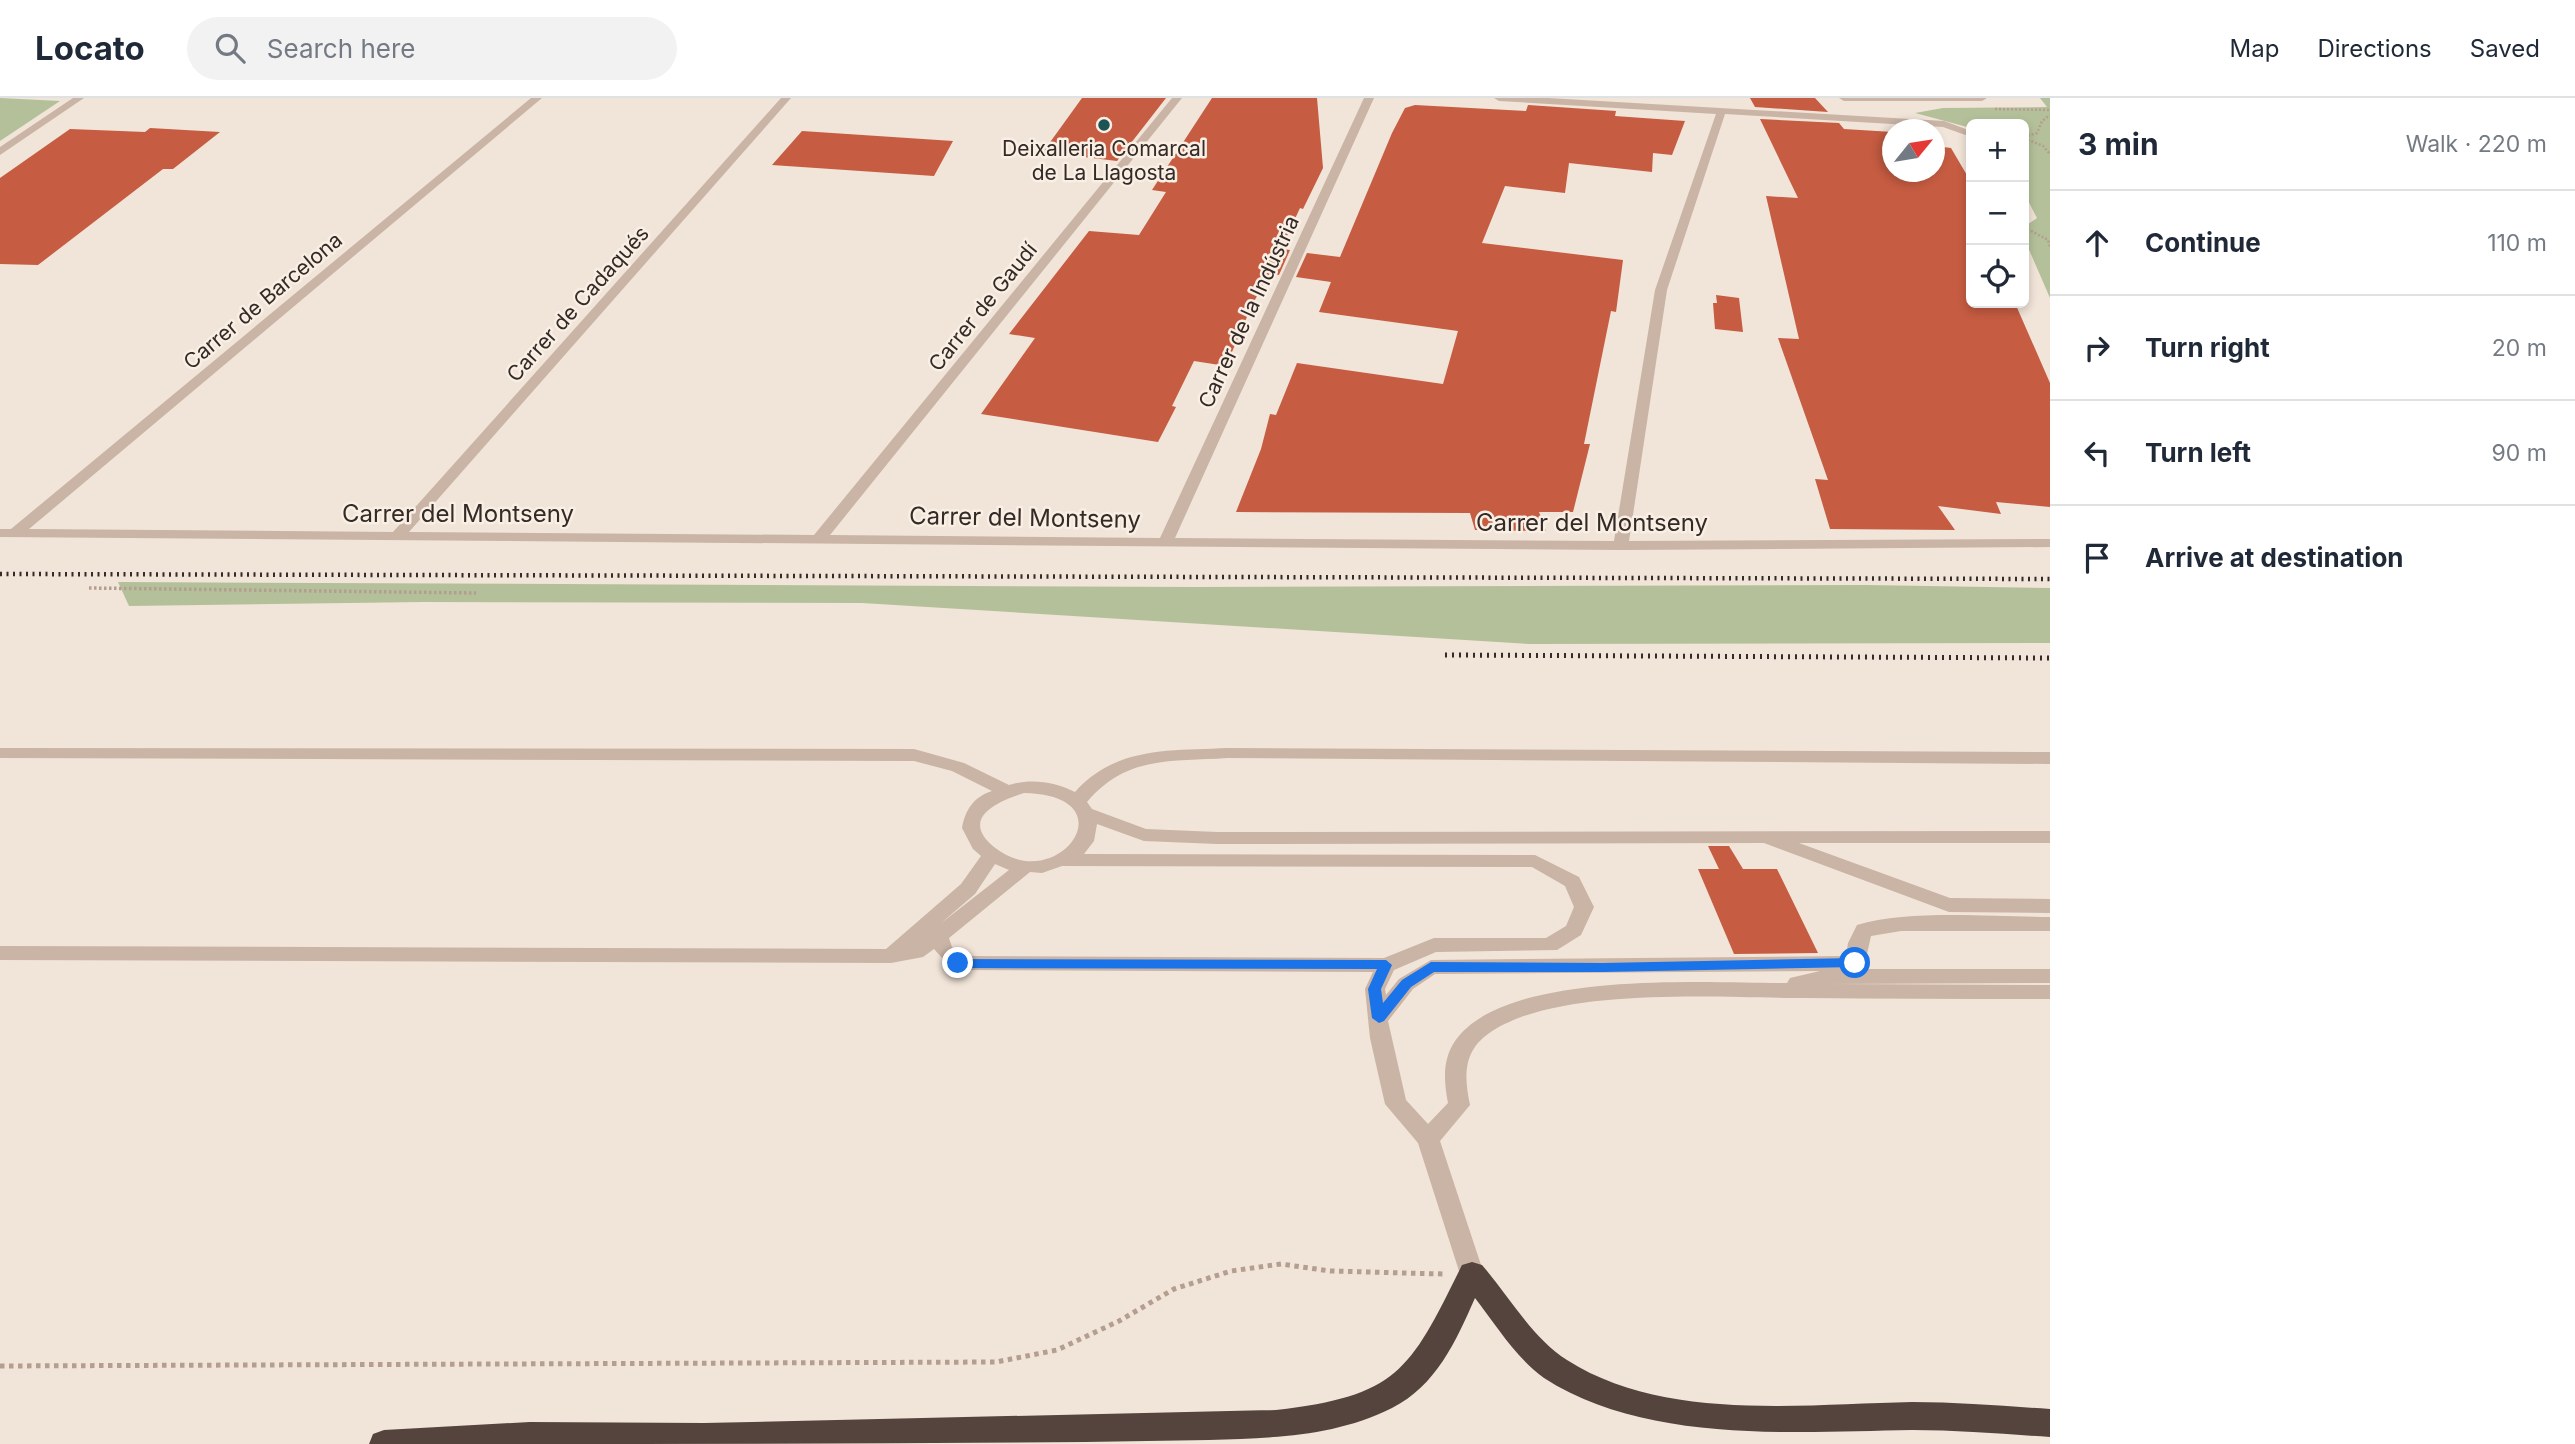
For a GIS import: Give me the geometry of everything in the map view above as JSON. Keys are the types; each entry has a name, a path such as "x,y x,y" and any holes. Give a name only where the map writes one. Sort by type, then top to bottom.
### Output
{"highway":[{"path":"384,1444 530,1436 704,1437 1276,1424 1315,1420 1374,1403 1399,1390 1418,1373 1444,1334 1472,1274 1532,1347 1555,1369 1578,1383 1643,1405 1680,1413 1731,1418 1956,1416 2050,1423"}],"street":[{"path":"0,152 79,98"},
{"name":"Carrer de Barcelona","path":"7,533 537,98"},
{"name":"Carrer de Cadaqués","path":"397,536 786,98"},
{"name":"Carrer de Gaudí","path":"819,539 1177,98"},
{"name":"Carrer de la Indústria","path":"1165,542 1369,98"},
{"path":"1499,98 1944,124 1966,132"},
{"path":"1713,98 1722,110"},
{"path":"1844,98 1864,119"},
{"path":"1844,98 1982,98"},
{"path":"1621,546 1661,290 1722,110"},
{"name":"Carrer del Montseny","path":"7,533 1621,546 2050,543"},
{"path":"0,753 914,755 958,767 1004,790"},
{"path":"1063,860 1077,851 1086,840 1090,828 1082,808 1094,782 1116,767 1160,758 1227,753 2050,758"},
{"path":"938,936 944,951 958,963 1386,965 1434,945 1550,945 1574,930 1584,907 1572,882 1535,861 1063,860 1026,866 1008,863 979,847 972,835 970,823 976,809 987,798 1004,790 1023,787 1062,793 1082,808 1144,835 1217,838 2050,837"},
{"path":"1764,836 1836,866 1949,905 2050,906"},
{"path":"891,956 968,889 991,856"},
{"path":"0,953 891,956 916,952 1026,866"},
{"path":"1379,1018 1406,984 1431,967 1855,963 1858,943 1864,930 1901,924 2050,924"},
{"path":"1386,965 1375,989 1380,1038 1396,1104 1428,1139 1472,1274"},
{"path":"1763,990 1830,976 2050,976"},
{"path":"1428,1139 1459,1105 1455,1067 1463,1047 1476,1030 1498,1017 1538,1004 1636,990 2050,992"}],"path":[{"path":"2029,135 2037,133 2042,121 2050,115"},
{"path":"2029,139 2050,153"},
{"path":"2029,229 2048,240 2050,247"},
{"path":"89,588 476,593"},
{"path":"0,1366 996,1362 1057,1350 1119,1321 1174,1289 1231,1271 1281,1265 1386,1274 1472,1274"}],"green space":[{"path":"0,98 60,101 0,141"},
{"path":"2040,98 2050,98 2050,298 2029,250 2029,224 2037,218 2029,203 2029,119 1966,119 1966,127 1915,113 1943,108 2047,107"},
{"path":"118,582 1194,587 1866,585 2050,588 2050,643 1530,644 862,603 423,602 129,606"}],"building":[{"name":"Deixalleria Comarcal de La Llagosta","path":"1082,98 1166,98 1117,161 1043,152"},
{"path":"1212,98 1317,98 1323,168 1281,249 1290,250 1279,275 1270,273 1252,305 1226,366 1194,361 1172,406 1176,407 1158,442 981,414 1035,338 1009,334 1089,231 1139,235 1166,192 1152,190"},
{"path":"1750,98 1815,98 1828,112 1755,107"},
{"path":"1415,105 1526,111 1528,105 1616,111 1615,116 1685,121 1672,155 1653,153 1652,172 1569,163 1565,193 1505,186 1482,243 1623,260 1616,312 1611,311 1584,444 1590,444 1573,512 1539,512 1546,531 1475,530 1470,513 1236,512 1261,449 1270,414 1276,415 1297,363 1443,384 1458,331 1319,312 1331,282 1296,277 1307,253 1340,257 1392,133 1405,108"},
{"path":"1760,119 1839,123 1844,129 1882,131 1882,182 1945,182 1945,147 1951,148 1966,174 1966,308 2017,308 2050,383 2050,507 1996,502 2001,514 1938,506 1955,530 1830,529 1815,479 1828,480 1778,338 1799,339 1766,196 1798,198"},
{"path":"150,128 220,132 173,169 163,169 38,265 0,264 0,178 70,129 145,132"},
{"path":"802,131 953,141 934,176 772,165"},
{"path":"1716,295 1739,298 1743,332 1715,329 1713,303 1717,303"},
{"path":"1708,846 1729,846 1743,869 1777,869 1818,953 1734,954 1698,869 1719,869"}],"railway":[{"path":"0,574 2050,579"},
{"path":"1445,655 2050,658"}],"place":[{"name":"Deixalleria Comarcal de La Llagosta","path":"1104,125"}],"route":[{"path":"958,963 1386,965 1375,989 1379,1018 1406,984 1431,967 1855,963"}]}
